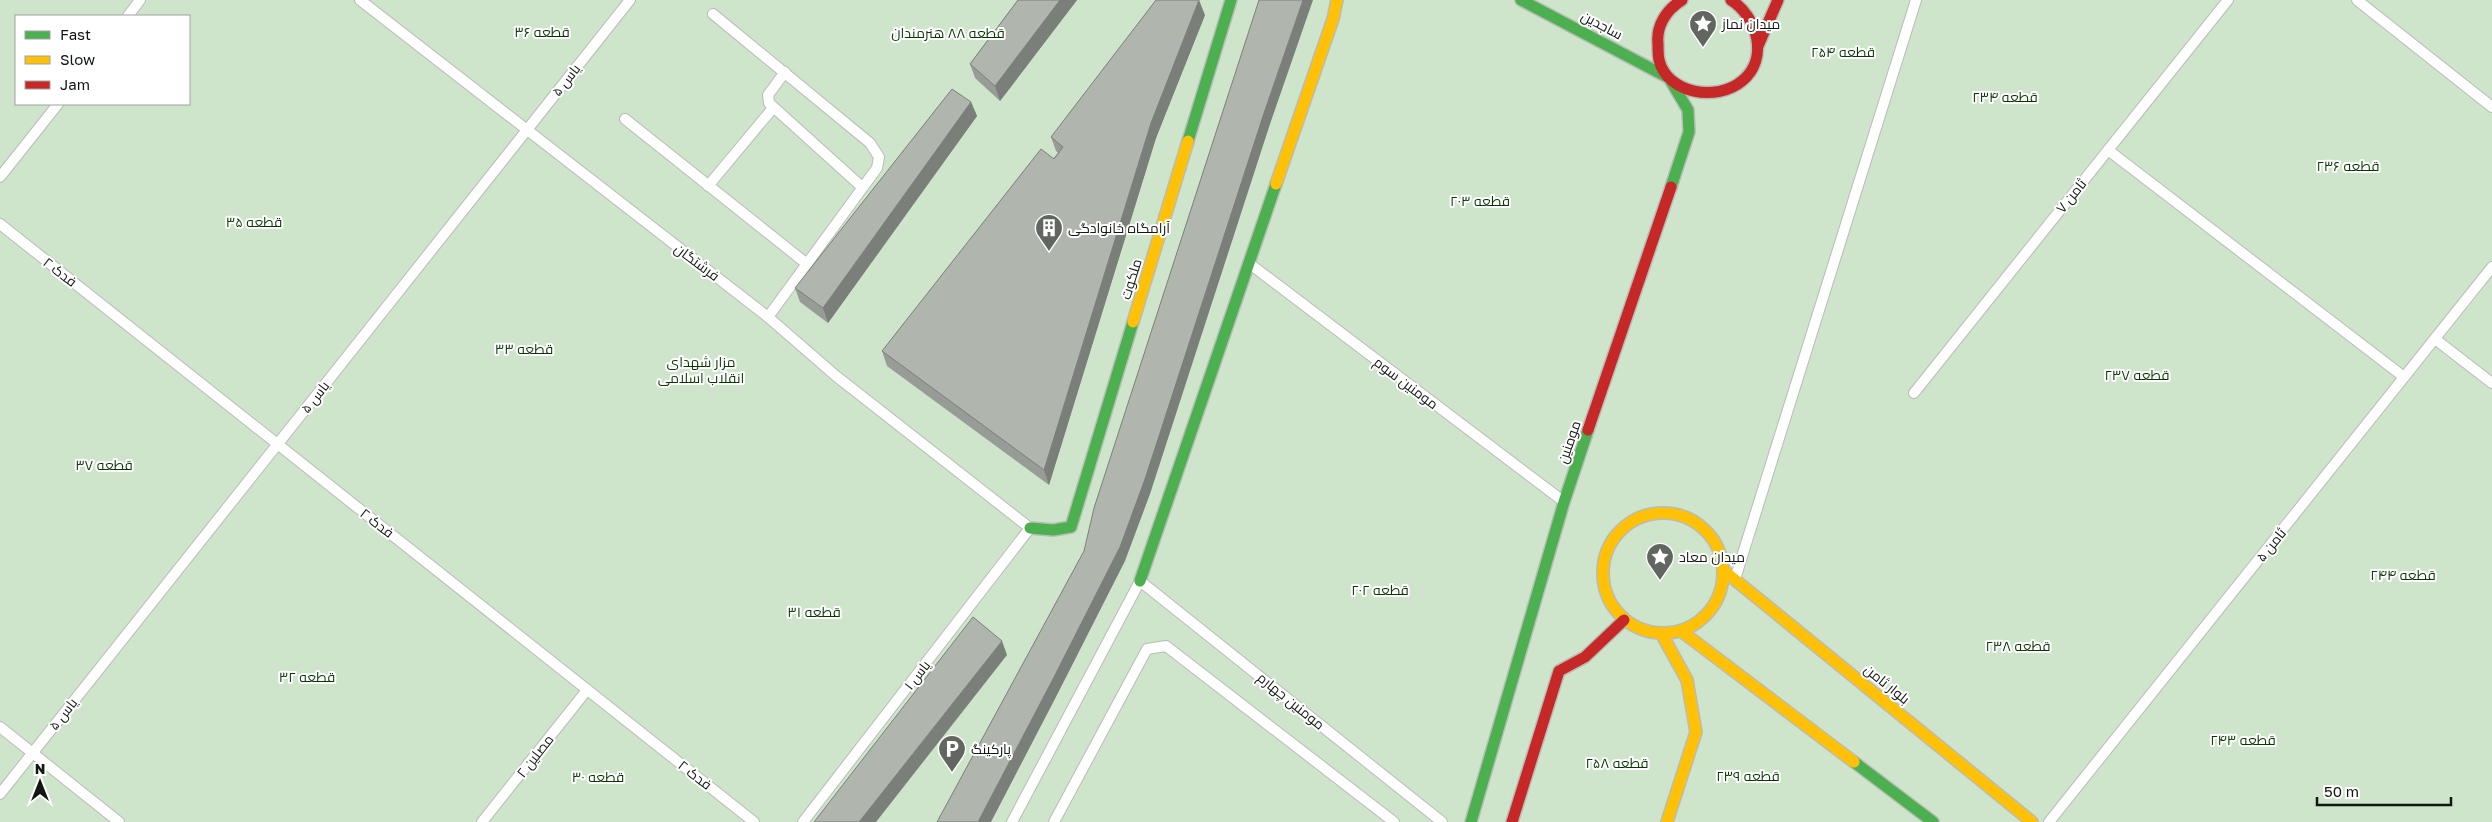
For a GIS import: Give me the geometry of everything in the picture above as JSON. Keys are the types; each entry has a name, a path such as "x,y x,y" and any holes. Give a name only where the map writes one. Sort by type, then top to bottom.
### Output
{"street":[{"name":"ملکوت","path":"1030,528 1052,530 1071,527 1231,0"},
{"path":"1140,581 1333,19 1337,0"},
{"path":"1333,19 1346,0"},
{"name":"ساجدین","path":"1521,0 1669,78 1681,88 1696,93 1712,94 1727,90 1741,81 1751,69 1758,46"},
{"name":"مومنین","path":"1471,822 1564,502 1689,132 1688,110 1660,63 1656,46 1658,29 1665,14 1682,0"},
{"path":"1732,0 1749,15 1756,30 1758,46"},
{"path":"1758,46 1778,0"},
{"path":"1655,514 1674,514 1693,521 1708,534 1719,551 1723,570 1721,590 1712,608 1698,622 1680,631 1661,633 1642,630 1624,620 1611,604 1604,586 1603,566 1608,548 1620,532 1636,520 1655,514"},
{"name":"بلوار ثامن","path":"1723,570 2032,822"},
{"path":"1512,822 1559,671 1585,656 1624,620"},
{"path":"1680,631 1933,822"},
{"path":"1661,633 1687,680 1696,732 1667,822"}],"lane":[{"path":"129,15 140,0"},
{"name":"فرشتگان","path":"360,0 526,131 768,317 836,376 1030,528"},
{"name":"یاس ۵","path":"0,794 630,0"},
{"path":"1735,580 1916,0"},
{"name":"ثامن ۷","path":"1914,393 2228,0"},
{"path":"2357,0 2492,107"},
{"path":"713,14 874,148 880,162 768,317"},
{"path":"785,72 767,98 772,108 862,188"},
{"path":"0,177 57,105"},
{"path":"708,186 772,108"},
{"path":"625,119 807,264"},
{"path":"2108,150 2404,377"},
{"name":"فدک ۲","path":"0,224 754,822"},
{"name":"مومنین سوم","path":"1249,263 1564,502"},
{"name":"ثامن ۵","path":"2050,822 2492,267"},
{"path":"2435,339 2492,383"},
{"name":"یاس ۱","path":"803,822 1030,528"},
{"path":"1012,822 1140,581"},
{"name":"مومنین چهارم","path":"1140,581 1442,822"},
{"path":"1054,822 1146,649 1166,646 1394,822"},
{"name":"مصلین ۲","path":"482,822 587,690"},
{"path":"0,726 119,822"}],"green space":[{"path":"0,0 2492,0 2492,822 0,822"}],"building":[{"path":"1018,0 1060,0 995,86 970,64"},
{"name":"آرامگاه خانوادگی","path":"1156,0 1199,0 1151,123 1044,470 882,351 1041,149 1054,159 1063,147 1051,137"},
{"name":"آرامگاه خانوادگی","path":"1259,0 1303,0 1265,110 1145,479 1120,547 978,822 937,822 1084,551 1094,508"},
{"path":"952,89 971,102 823,308 795,288"},
{"path":"973,617 1002,641 859,822 814,822"}],"traffic: fast":[{"path":"1188,141 1231,0"},
{"path":"1521,0 1669,78 1688,110 1689,132 1671,187"},
{"path":"1140,581 1276,184"},
{"path":"1030,528 1053,530 1071,527 1133,322"},
{"path":"1471,822 1564,502 1588,430"},
{"path":"1854,762 1933,822"}],"traffic: slow":[{"path":"1276,184 1333,19 1337,0"},
{"path":"1133,322 1188,141"},
{"path":"1663,513 1675,514 1686,518 1696,523 1705,531 1713,540 1718,550 1722,561 1723,573 1722,585 1718,596 1713,606 1705,615 1696,623 1686,628 1675,632 1663,633 1651,632 1640,628 1630,623 1621,615 1613,606 1608,596 1604,585 1603,573 1604,561 1608,550 1613,540 1621,531 1630,523 1640,518 1651,514 1663,513"},
{"path":"1723,570 2032,822"},
{"path":"1681,631 1854,762"},
{"path":"1661,633 1687,680 1696,732 1667,822"}],"traffic: jam":[{"path":"1682,0 1671,9 1660,25 1658,37 1659,60 1664,72 1672,81 1682,87 1707,93 1732,88 1742,81 1750,72 1758,50 1757,39 1748,17 1731,0"},
{"path":"1758,46 1778,0"},
{"path":"1588,430 1671,187"},
{"path":"1512,822 1559,671 1585,657 1624,620"}],"place":[{"name":"میدان نماز","path":"1703,48"},
{"name":"آرامگاه خانوادگی","path":"1049,252"},
{"name":"میدان معاد","path":"1660,581"},
{"name":"پارکینگ","path":"952,773"}],"park label":[{"name":"قطعه ۳۶","path":"542,32"},
{"name":"قطعه ۸۸ هنرمندان","path":"948,33"},
{"name":"قطعه ۲۵۴","path":"1843,52"},
{"name":"قطعه ۲۳۴","path":"2005,97"},
{"name":"قطعه ۲۳۶","path":"2348,166"},
{"name":"قطعه ۲۰۳","path":"1480,201"},
{"name":"قطعه ۳۵","path":"254,222"},
{"name":"قطعه ۳۳","path":"524,349"},
{"name":"مزار شهدای انقلاب اسلامی","path":"701,370"},
{"name":"قطعه ۲۳۷","path":"2137,375"},
{"name":"قطعه ۳۷","path":"104,465"},
{"name":"قطعه ۲۴۴","path":"2403,575"},
{"name":"قطعه ۲۰۲","path":"1380,590"},
{"name":"قطعه ۳۱","path":"814,612"},
{"name":"قطعه ۲۳۸","path":"2018,646"},
{"name":"قطعه ۳۲","path":"307,677"},
{"name":"قطعه ۲۴۳","path":"2243,740"},
{"name":"قطعه ۲۵۸","path":"1617,763"},
{"name":"قطعه ۲۳۹","path":"1748,776"},
{"name":"قطعه ۳۰","path":"598,777"}]}
